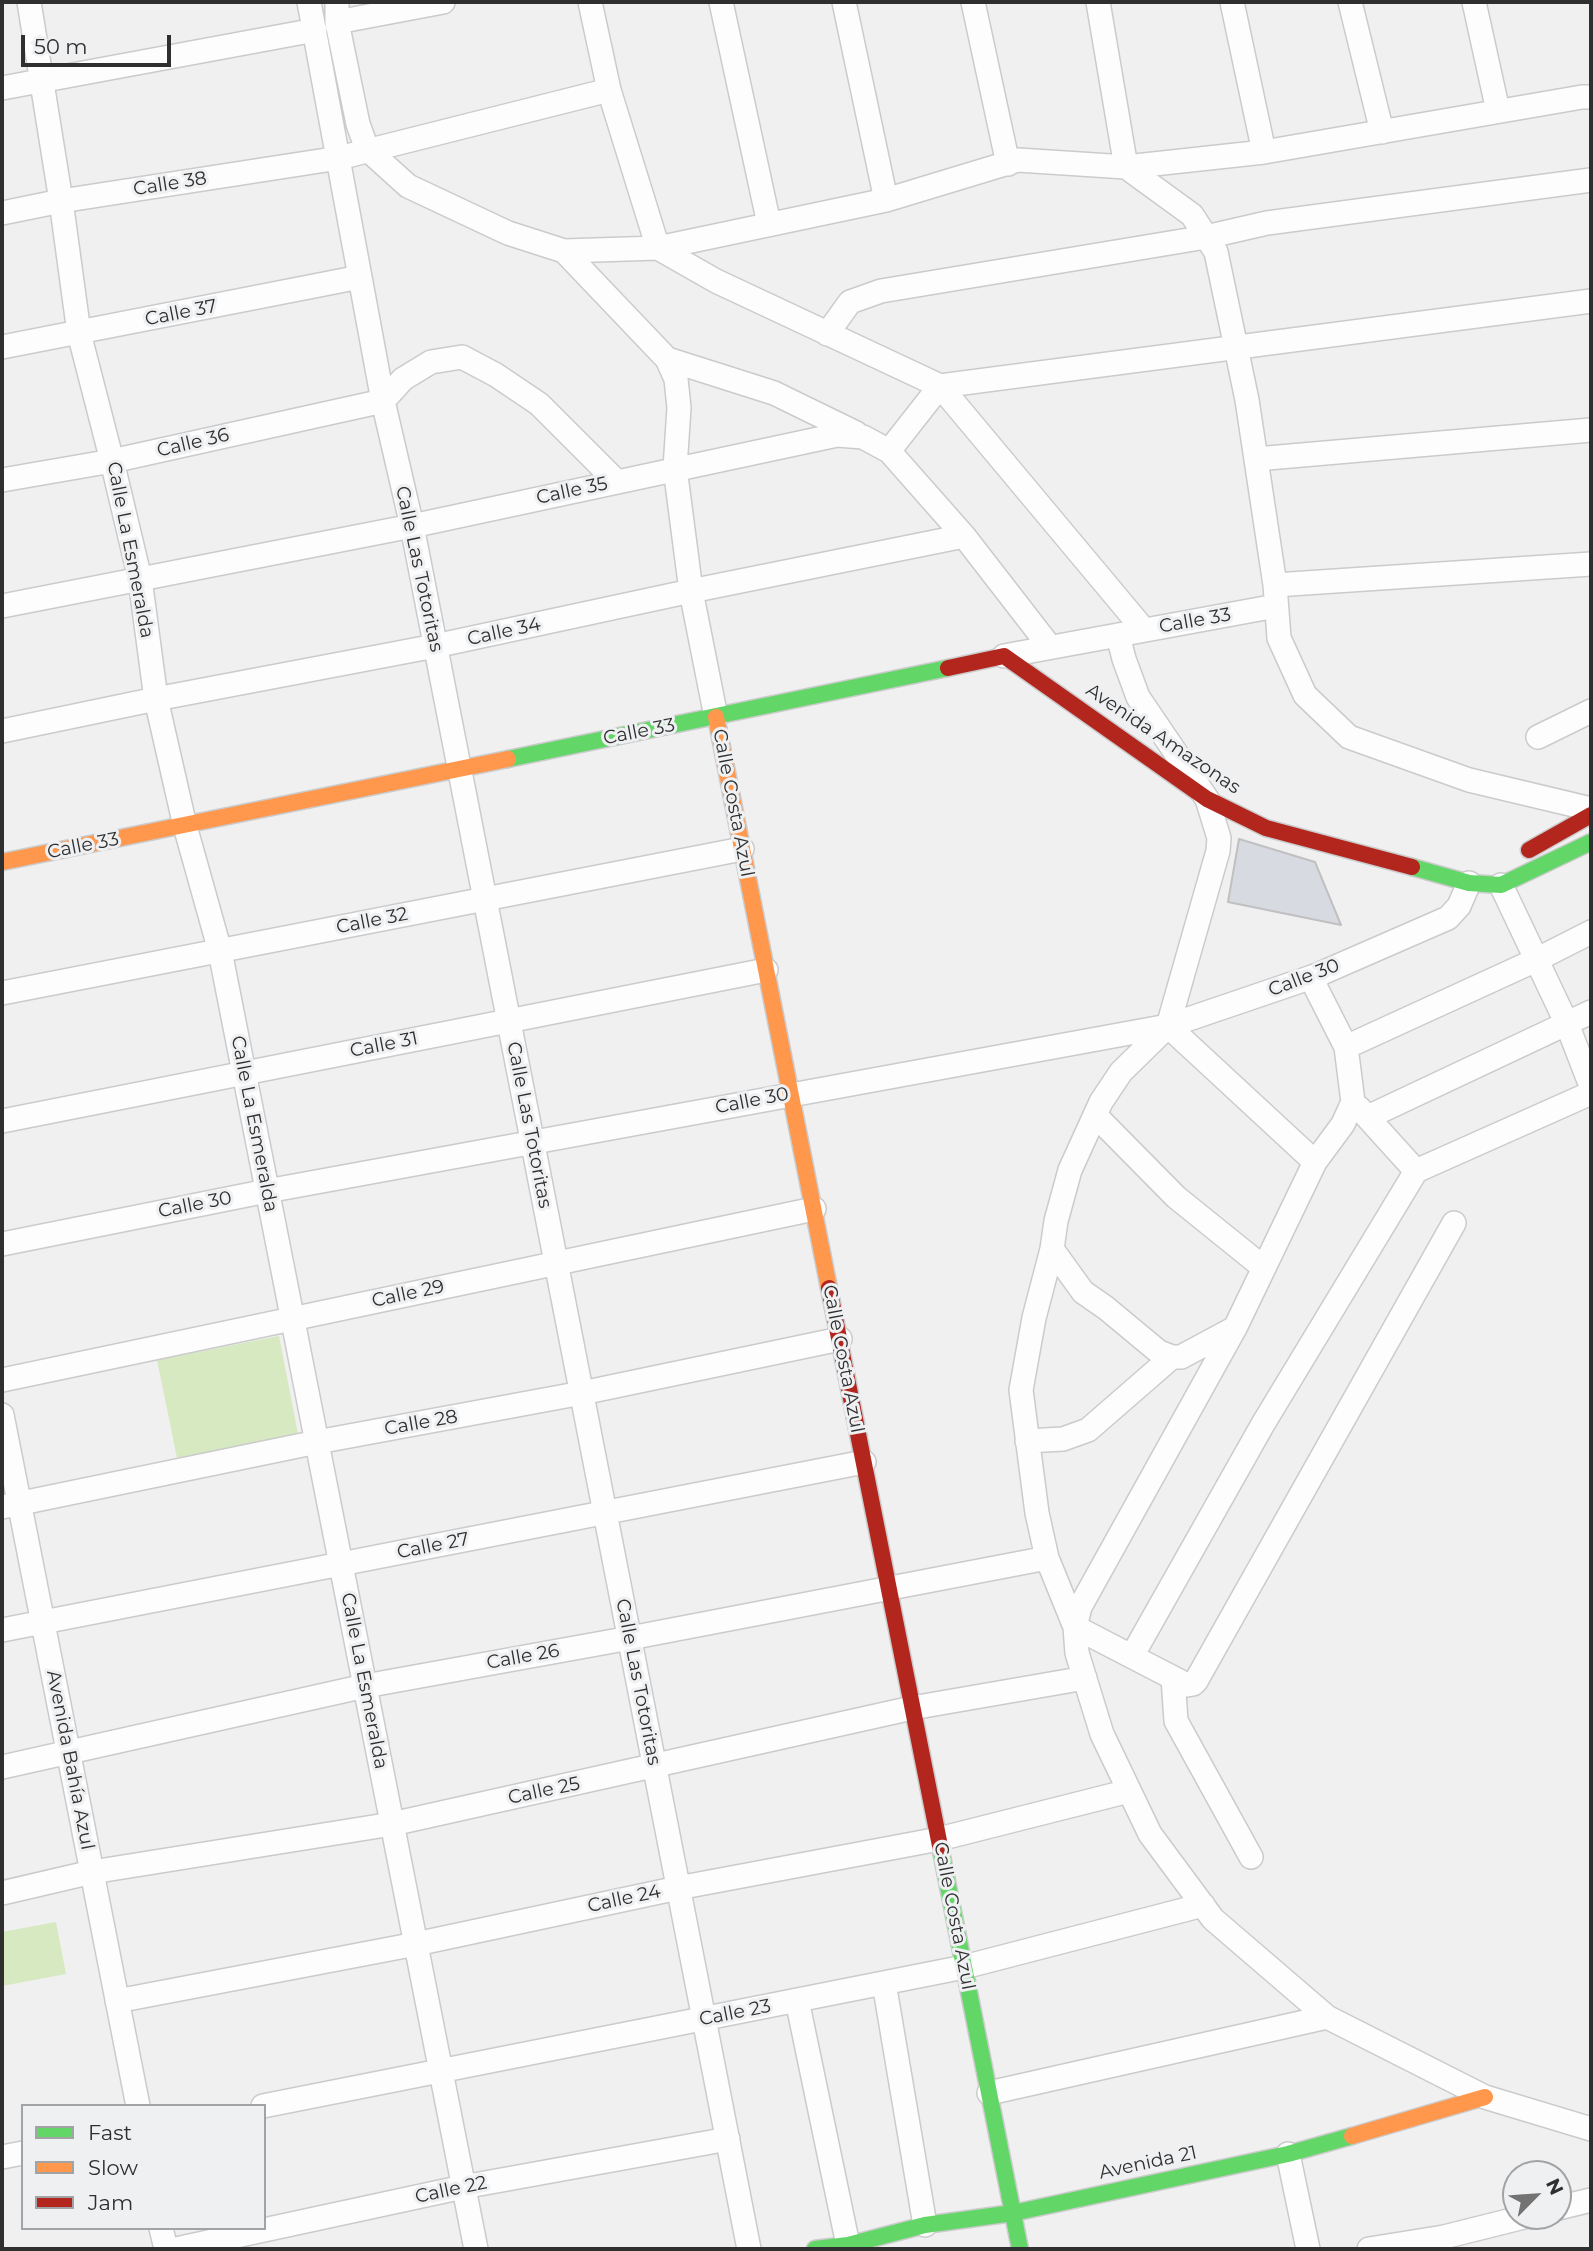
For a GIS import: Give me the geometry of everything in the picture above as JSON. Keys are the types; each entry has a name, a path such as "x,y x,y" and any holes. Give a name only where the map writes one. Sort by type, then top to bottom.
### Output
{"street":[{"name":"Calle La Esmeralda","path":"29,2 79,333 139,579 156,699 186,826 220,951 476,2249"},
{"name":"Calle Las Totoritas","path":"309,2 329,18 339,158 383,401 412,526 749,2249"},
{"path":"2,88 329,18 443,2"},
{"path":"590,2 609,90 658,248 716,281 940,386 1144,630"},
{"path":"721,2 769,224"},
{"path":"844,2 886,200"},
{"path":"973,2 1008,164"},
{"path":"1098,2 1126,167 1192,215 1216,253 1247,400 1279,638 1305,695 1349,737 1469,780 1591,808"},
{"path":"1232,2 1264,152"},
{"path":"1350,2 1382,132"},
{"path":"1474,2 1498,111"},
{"path":"329,18 367,149 408,186 508,233 564,251 658,248 886,200 1018,160 1126,167 1264,152 1591,97"},
{"name":"Calle 38","path":"2,213 61,201 339,158 609,90"},
{"path":"827,334 850,302 881,291 1206,237 1267,223 1591,180"},
{"path":"564,251 667,359 774,393 889,451 964,536 1050,647"},
{"name":"Calle 37","path":"2,347 360,277"},
{"path":"889,451 940,386 1591,301"},
{"path":"383,401 403,379 431,362 462,357 496,375 539,404 615,481"},
{"name":"Calle Costa Azul","path":"667,359 676,379 678,408 675,468 691,591 1020,2249"},
{"name":"Calle 36","path":"2,480 112,461 383,401"},
{"path":"1256,460 1591,430"},
{"name":"Calle 35","path":"2,606 412,526 837,435 863,436"},
{"name":"Calle 34","path":"2,732 156,699 435,646 964,536"},
{"name":"Calle 33","path":"2,862 1004,656 1144,630 1275,595 1591,564"},
{"path":"1118,635 1138,697 1207,799 1219,838 1218,850 1168,1026 1121,1072 1101,1101 1070,1170 1056,1221 1021,1390 1037,1513 1046,1558 1075,1627 1077,1653 1102,1734 1150,1834 1213,1919 1327,2017 1485,2097 1591,2129"},
{"name":"Avenida Amazonas","path":"1004,656 1207,799 1266,828 1469,883 1497,877 1591,842"},
{"path":"1538,737 1591,711"},
{"path":"1518,856 1591,815"},
{"name":"Calle 32","path":"2,993 743,849"},
{"path":"1497,877 1567,1024 1591,1086"},
{"name":"Calle 30","path":"2,1244 267,1191 1168,1026 1315,976 1448,918 1459,906 1469,883"},
{"path":"1346,1047 1591,932"},
{"name":"Calle 31","path":"2,1121 766,970"},
{"path":"1315,976 1316,988 1346,1047 1361,1110 1416,1171"},
{"path":"1075,1627 1080,1607 1235,1328 1315,1162 1343,1124 1361,1110 1591,1012"},
{"path":"1168,1026 1315,1162"},
{"path":"1132,1656 1263,1424 1416,1171 1591,1093"},
{"path":"1096,1116 1176,1197 1264,1268"},
{"name":"Calle 29","path":"2,1380 814,1209"},
{"path":"1075,1627 1187,1685 1193,1685 1454,1223"},
{"path":"1052,1249 1083,1292 1149,1345 1172,1357 1191,1354 1235,1328"},
{"name":"Calle 28","path":"10,1505 317,1442 582,1393 839,1339"},
{"path":"1027,1441 1063,1439 1088,1430 1172,1357"},
{"name":"Avenida Bahía Azul","path":"2,1415 10,1505 42,1622 138,2104"},
{"name":"Calle 27","path":"2,1630 864,1462"},
{"name":"Calle 26","path":"2,1767 365,1686 1046,1558"},
{"name":"Calle 25","path":"2,1892 92,1872 392,1824 912,1708 1085,1678"},
{"path":"1173,1678 1176,1721 1251,1857"},
{"name":"Calle 24","path":"117,2001 416,1944 678,1888 939,1839 1129,1791"},
{"name":"Calle 23","path":"266,2105 964,1967 1203,1905"},
{"path":"884,1983 925,2225"},
{"path":"797,2000 856,2242 893,2249"},
{"path":"989,2093 1327,2017"},
{"name":"Avenida 21","path":"815,2249 925,2225 1013,2213 1288,2154 1485,2097"},
{"name":"Calle 22","path":"266,2230 463,2187 728,2139"},
{"path":"2,2157 21,2153"},
{"path":"1288,2154 1308,2249"},
{"path":"1572,2205 1591,2200"},
{"path":"1369,2249 1444,2237 1502,2222"},
{"path":"162,2230 166,2249"},
{"name":"Calle 22","path":"176,2249 264,2230"}],"green space":[{"path":"279,1336 298,1434 177,1458 157,1360"},
{"path":"56,1922 66,1974 2,1986 2,1932"}],"building":[{"path":"1239,839 1315,862 1341,925 1228,902"}],"traffic: fast":[{"path":"508,759 948,668"},
{"path":"1412,867 1469,883 1501,885 1591,842"},
{"path":"941,1851 1020,2249"},
{"path":"815,2249 848,2245 925,2225 1013,2213 1288,2154 1352,2136"}],"traffic: slow":[{"path":"716,717 829,1288"},
{"path":"2,862 508,759"},
{"path":"1352,2136 1485,2097"}],"traffic: jam":[{"path":"948,668 1004,656 1207,799 1266,828 1412,867"},
{"path":"1529,850 1591,815"},
{"path":"829,1288 941,1851"}]}
